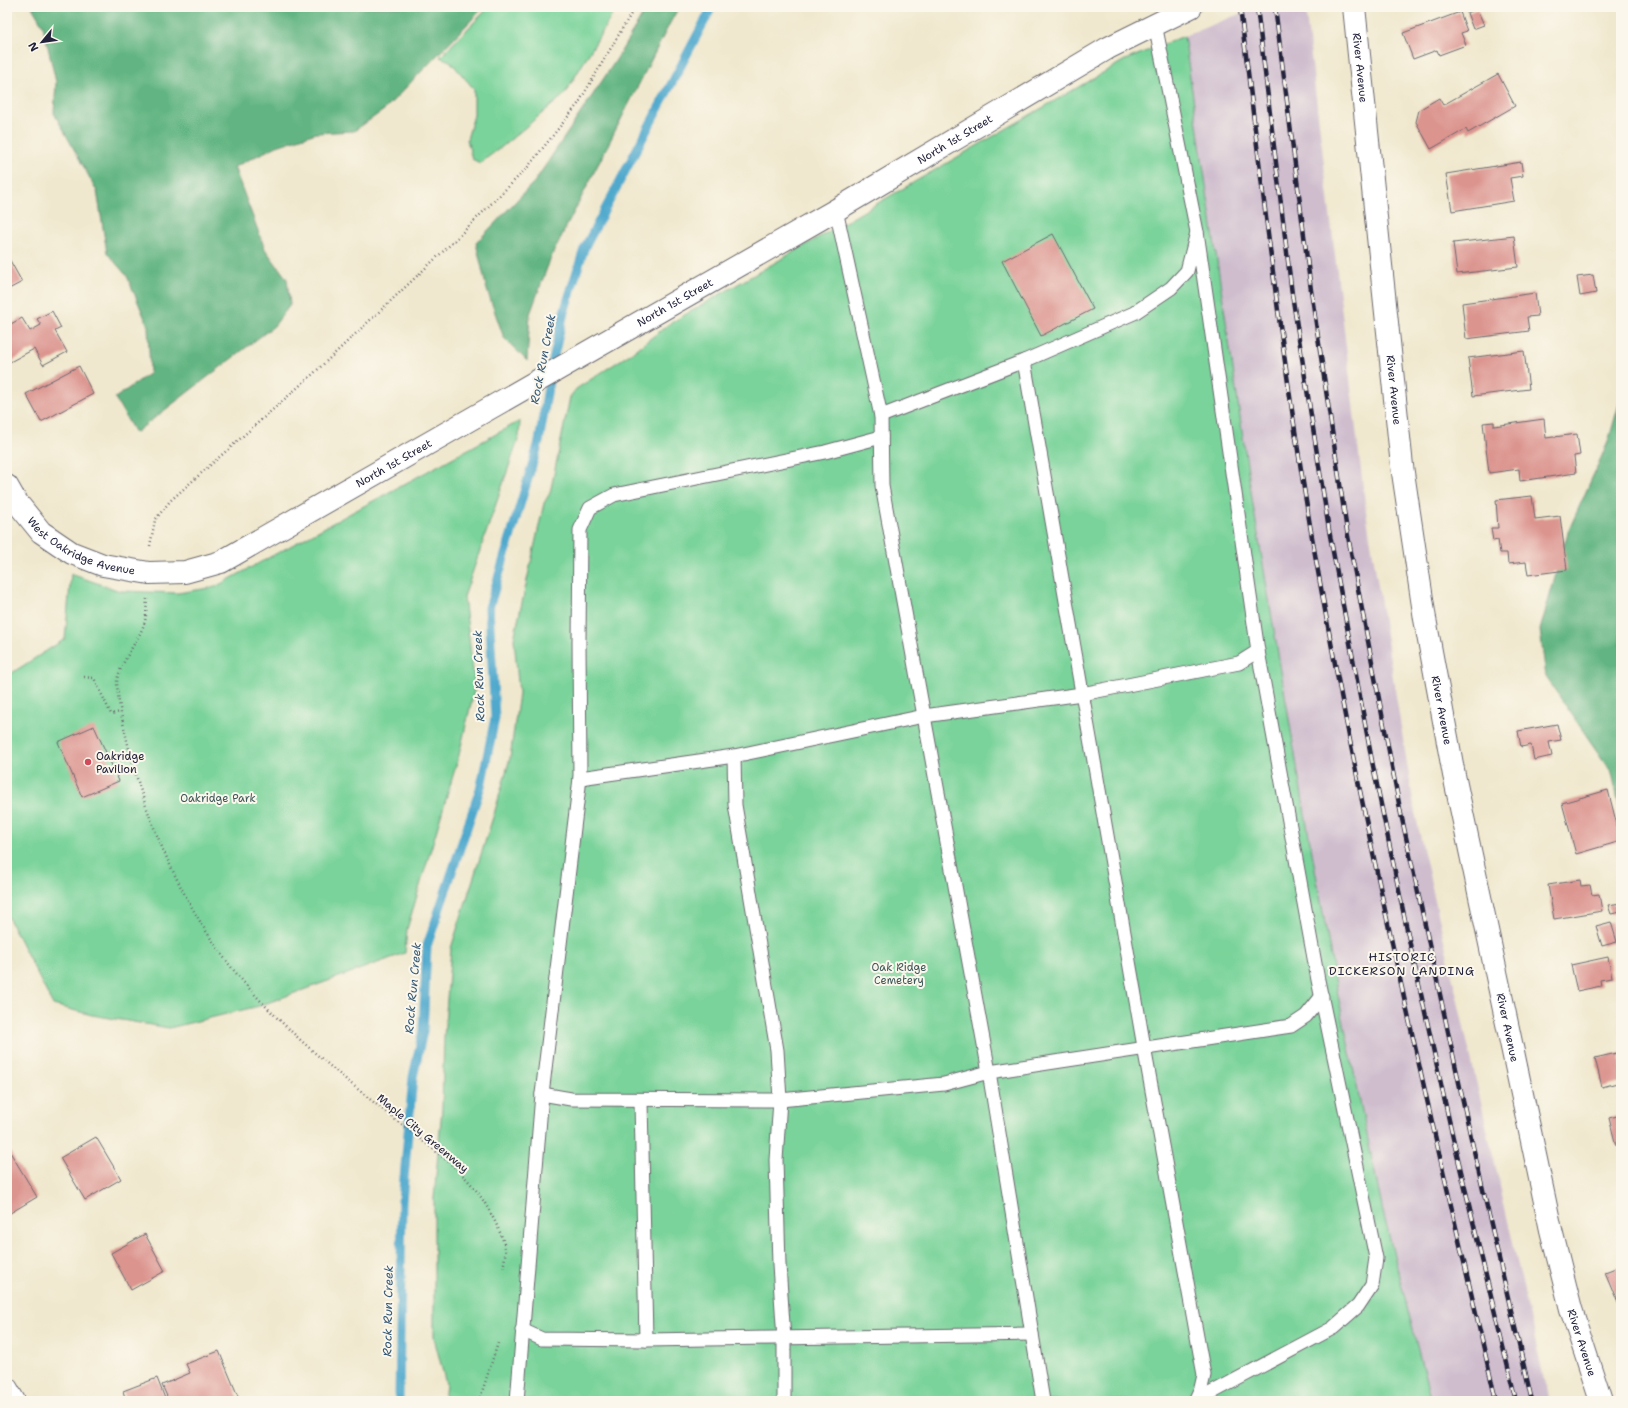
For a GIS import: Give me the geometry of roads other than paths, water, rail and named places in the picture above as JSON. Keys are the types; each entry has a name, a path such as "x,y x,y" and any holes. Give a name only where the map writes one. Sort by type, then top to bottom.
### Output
{"street":[{"name":"North 1st Street","path":"149,573 185,572 222,562 836,210 1108,48 1191,7"},
{"name":"River Avenue","path":"1354,7 1402,466 1425,619 1454,775 1551,1230 1571,1309 1601,1401"},
{"name":"West Oakridge Avenue","path":"7,486 15,500 42,532 72,553 103,565 149,573"},
{"path":"7,1388 14,1401"}],"lane":[{"path":"1156,24 1197,232 1258,651 1322,996 1376,1258 1372,1284 1358,1306 1333,1328 1195,1401"},
{"path":"836,210 881,416 882,486 989,1072 1043,1401"},
{"path":"881,416 1024,361 1134,313 1171,288 1188,270 1197,232"},
{"path":"1024,361 1144,1047 1204,1375 1201,1388 1195,1401"},
{"path":"517,1401 542,1094 580,778 580,530 590,508 614,495 825,452 881,437"},
{"path":"580,778 734,756 924,716 1082,694 1239,662 1258,651"},
{"path":"734,756 735,805 777,1050 780,1100 776,1160 779,1265 784,1339 784,1401"},
{"path":"542,1094 571,1100 780,1100 944,1084 989,1072 1144,1047 1291,1026 1306,1016 1322,996"},
{"path":"640,1101 646,1340"},
{"path":"522,1330 542,1339 646,1340 1032,1334"}],"waterway":[{"name":"Rock Run Creek","path":"399,1401 402,1201 413,1077 423,1031 427,946 481,786 495,718 489,608 539,442 551,369 564,312 584,249 712,7"}],"railway":[{"path":"1240,7 1291,405 1312,537 1332,646 1398,970 1496,1401"},
{"path":"1257,7 1292,294 1329,530 1372,761 1411,949 1453,1138 1516,1401"},
{"path":"1275,7 1311,290 1347,531 1401,814 1471,1138 1532,1401"}],"place":[{"name":"Oakridge Pavilion","path":"88,762"}],"district":[{"name":"HISTORIC DICKERSON LANDING","path":"1402,964"}],"park label":[{"name":"Oakridge Park","path":"218,798"},
{"name":"Oak Ridge Cemetery","path":"899,973"}]}
